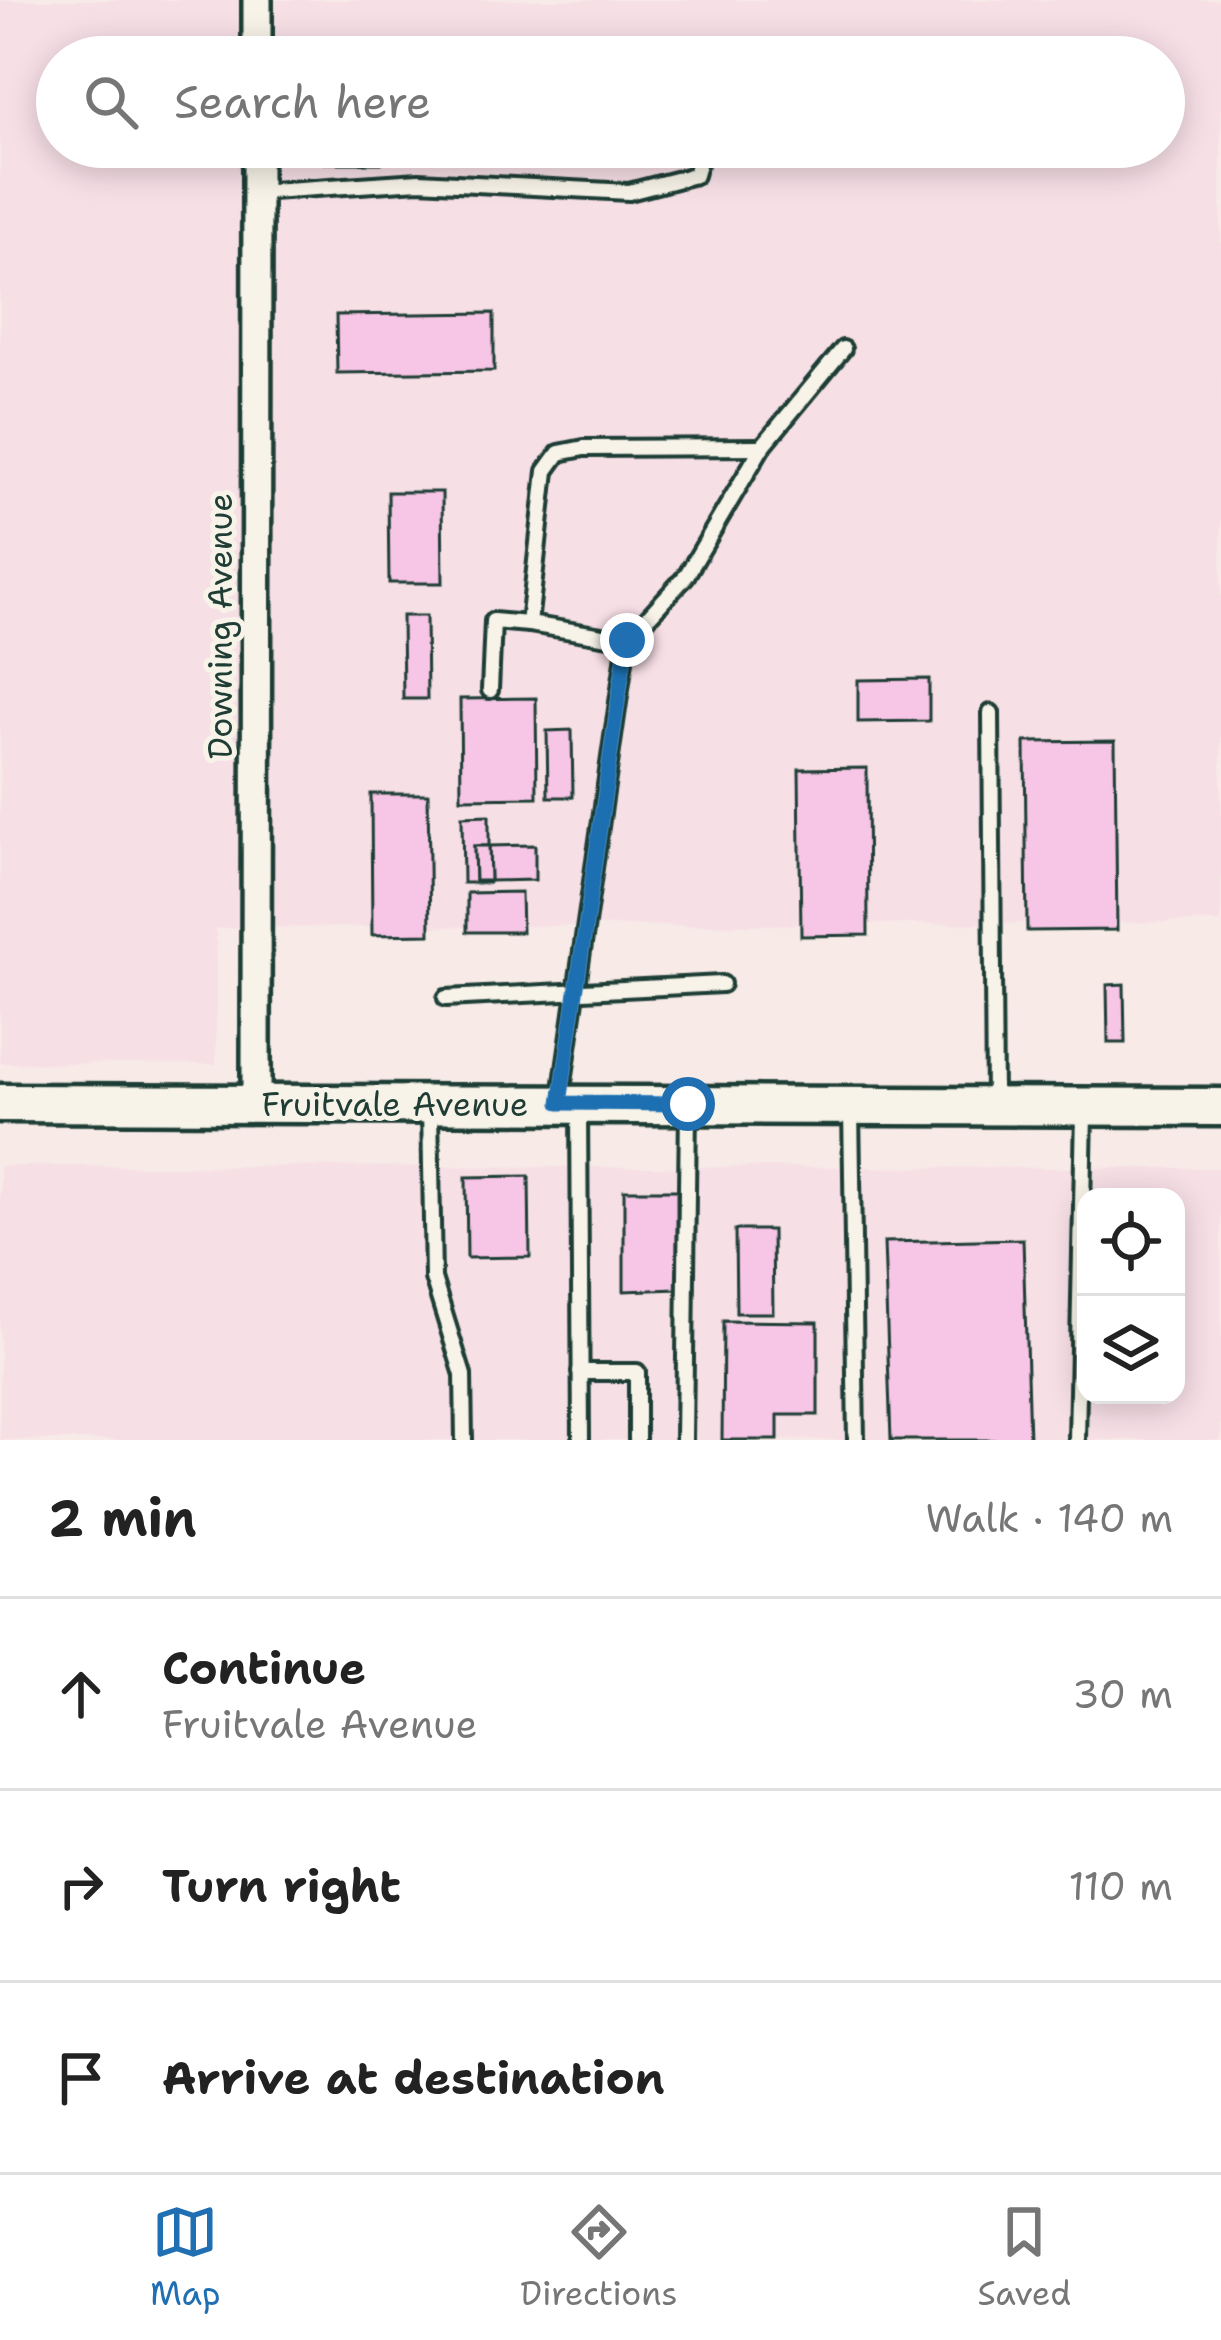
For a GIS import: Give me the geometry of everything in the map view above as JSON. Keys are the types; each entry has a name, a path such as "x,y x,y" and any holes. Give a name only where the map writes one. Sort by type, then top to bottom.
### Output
{"main road":[{"name":"Fruitvale Avenue","path":"0,1103 1221,1107"}],"street":[{"path":"257,0 257,36"},
{"name":"Downing Avenue","path":"256,168 256,1104"}],"lane":[{"path":"256,192 419,181 629,192 695,175 697,168"},
{"path":"581,1440 569,1103 574,992 627,640 686,576 762,447 842,349"},
{"path":"529,624 546,471 559,453 584,448 762,447"},
{"path":"490,690 493,621 627,640"},
{"path":"991,713 994,1106"},
{"path":"446,998 722,984"},
{"path":"684,1440 688,1104"},
{"path":"430,1105 433,1278 463,1375 464,1440"},
{"path":"851,1106 856,1440"},
{"path":"1077,1440 1084,1106"},
{"path":"580,1372 637,1372 637,1440"}],"shaded area":[{"path":"0,0 1221,0 1221,922 216,928 216,1064 0,1063"},
{"path":"0,1166 1221,1168 1221,1440 0,1440"}],"building":[{"path":"494,313 494,371 337,373 336,315"},
{"path":"388,492 442,492 443,583 389,583"},
{"path":"402,616 426,616 427,699 403,699"},
{"path":"929,679 929,721 858,722 858,680"},
{"path":"536,698 537,797 461,798 460,699"},
{"path":"572,730 573,797 548,797 547,731"},
{"path":"1115,741 1117,930 1027,931 1025,742"},
{"path":"867,768 868,935 801,936 799,769"},
{"path":"371,794 428,794 430,934 372,935"},
{"path":"489,815 489,846 474,846 475,881 490,883 463,883 462,816"},
{"path":"535,845 535,880 490,881 489,846"},
{"path":"474,846 489,846 490,881 475,881"},
{"path":"521,892 522,932 467,932 467,893"},
{"path":"1124,984 1125,1043 1108,1043 1107,985"},
{"path":"529,1176 530,1257 467,1258 466,1177"},
{"path":"624,1190 677,1190 678,1289 624,1291"},
{"path":"735,1230 772,1230 773,1313 736,1313"},
{"path":"1023,1239 1029,1440 891,1440 884,1242"},
{"path":"723,1321 818,1322 818,1415 778,1415 778,1440 722,1440"}],"route":[{"path":"627,640 560,1103 688,1104"}]}
